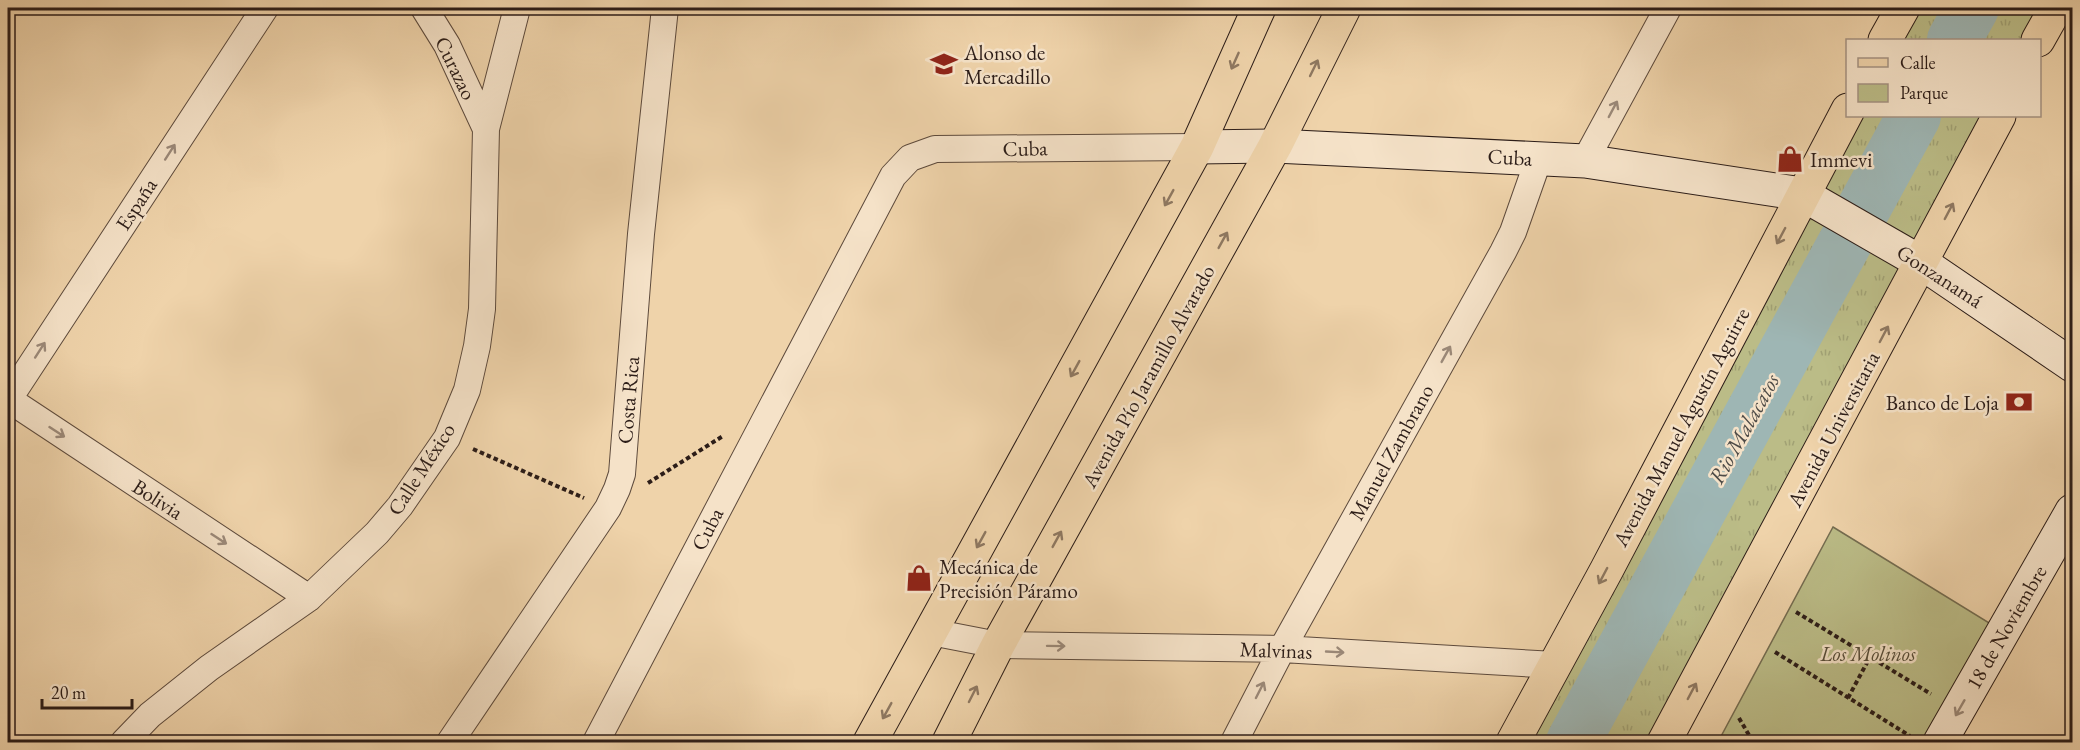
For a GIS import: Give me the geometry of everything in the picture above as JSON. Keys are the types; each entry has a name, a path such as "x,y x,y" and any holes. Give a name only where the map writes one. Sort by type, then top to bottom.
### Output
{"main road":[{"path":"870,742 1197,147 1259,8"},
{"name":"Avenida Pío Jaramillo Alvarado","path":"948,742 998,645 1275,146 1344,8"},
{"path":"1886,39 1903,8"},
{"path":"2039,39 2056,8"},
{"name":"Avenida Manuel Agustín Aguirre","path":"1513,742 1606,571 1846,114"},
{"name":"Avenida Universitaria","path":"1664,742 1998,117"}],"street":[{"name":"España","path":"8,399 265,8"},
{"name":"Curazao","path":"424,8 447,45 486,129"},
{"name":"Calle México","path":"124,742 150,715 209,668 309,598 385,524 447,438 466,390 477,346 482,309 486,129 517,8"},
{"name":"Costa Rica","path":"450,742 608,508 622,474 641,234 665,8"},
{"path":"1586,161 1668,8"},
{"name":"Cuba","path":"596,742 892,176 910,158 935,149 1275,146 1586,161 1802,194"},
{"name":"Manuel Zambrano","path":"1234,742 1282,649 1503,252 1513,232 1539,158"},
{"name":"Gonzanamá","path":"1802,194 1922,263 2073,365"},
{"name":"Bolivia","path":"8,399 309,598"},
{"name":"18 de Noviembre","path":"1926,740 2073,511"},
{"name":"Malvinas","path":"932,632 998,645 1282,649 1555,665"}],"path":[{"path":"447,438 608,508 724,436 748,450"},
{"path":"1796,612 1937,698"},
{"path":"1776,652 1848,698 1926,740"},
{"path":"1848,698 1870,657"},
{"path":"1739,718 1754,742"}],"green space":[{"path":"1903,8 2056,8 2040,39 1886,39"},
{"path":"1847,117 1998,117 1664,742 1513,742"},
{"name":"Los Molinos","path":"1833,527 1999,629 1933,742 1718,742"}],"waterway":[{"name":"Rio Malacatos","path":"1955,39 1972,8"},
{"name":"Rio Malacatos","path":"1573,742 1913,117"}],"place":[{"name":"Alonso de Mercadillo","path":"944,64"},
{"name":"Immevi","path":"1790,159"},
{"name":"Banco de Loja","path":"2019,402"},
{"name":"Mecánica de Precisión Páramo","path":"919,578"}]}
